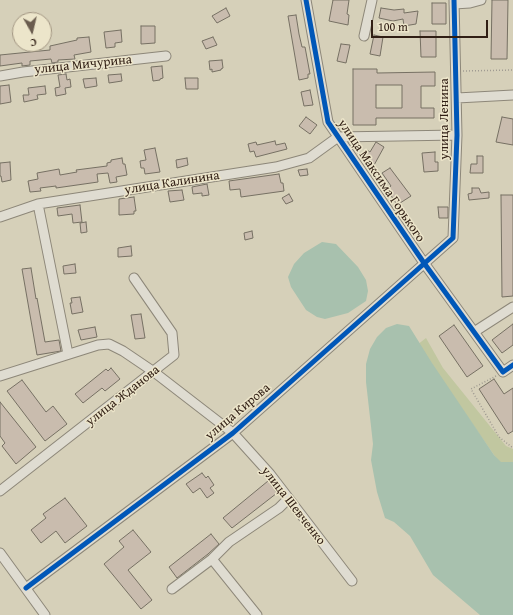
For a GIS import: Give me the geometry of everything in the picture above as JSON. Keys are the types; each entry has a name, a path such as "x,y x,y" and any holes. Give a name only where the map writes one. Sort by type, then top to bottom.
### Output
{"street":[{"name":"улица Максима Горького","path":"306,0 328,122 424,263 503,372"},
{"path":"364,36 372,0"},
{"path":"454,2 470,3 481,0"},
{"name":"улица Ленина","path":"453,238 457,135 454,2"},
{"name":"улица Мичурина","path":"0,76 23,72 166,56"},
{"path":"457,98 513,95"},
{"path":"338,137 457,135"},
{"name":"улица Калинина","path":"0,217 38,204 276,167 309,158 338,137"},
{"path":"38,204 68,354"},
{"name":"улица Кирова","path":"26,588 233,433 453,238"},
{"name":"улица Жданова","path":"0,491 174,355 172,333 134,278"},
{"path":"474,332 513,308"},
{"name":"улица Шевченко","path":"0,376 98,345 109,344 123,351 154,372 233,433 270,474 352,581"},
{"path":"503,372 513,365"},
{"path":"172,589 212,559 229,542 279,508 288,498"},
{"path":"0,552 46,615"},
{"path":"212,559 257,615"}],"path":[{"path":"456,71 513,70"},
{"path":"503,372 470,389 499,437 513,448"}],"shaded area":[{"path":"322,242 336,244 358,267 366,280 368,291 366,301 348,313 325,319 317,317 306,310 291,287 288,277 294,264 304,253"},
{"path":"397,324 409,326 494,455 501,462 513,462 513,615 480,615 433,575 410,536 394,522 385,518 377,492 371,460 373,444 366,382 366,364 370,349 377,337 386,328"},
{"path":"426,338 443,368 506,446 513,449 513,482 417,345"}],"building":[{"path":"333,0 349,0 347,14 349,15 348,25 329,21"},
{"path":"492,0 508,0 507,59 491,59"},
{"path":"432,3 446,3 446,24 432,24"},
{"path":"226,8 230,16 217,23 212,16"},
{"path":"381,8 394,10 404,9 404,13 418,11 416,24 404,26 403,19 393,21 379,18"},
{"path":"296,15 302,47 305,47 310,74 308,74 308,78 299,80 288,16"},
{"path":"141,26 155,26 155,43 141,44"},
{"path":"121,30 122,42 115,43 115,47 106,48 104,32"},
{"path":"420,31 436,31 436,57 421,57"},
{"path":"374,35 383,37 380,56 370,54"},
{"path":"89,37 91,52 74,55 75,59 58,60 58,62 52,63 51,59 30,61 30,65 22,66 22,63 0,66 0,55 30,52 52,52 52,46 77,40 77,38"},
{"path":"213,37 217,45 206,49 202,41"},
{"path":"341,44 350,45 346,63 337,61"},
{"path":"222,60 223,68 221,70 212,72 212,69 210,70 209,61"},
{"path":"162,66 163,78 153,81 151,67"},
{"path":"353,69 377,69 377,73 435,72 435,86 421,86 421,108 434,108 434,118 376,118 376,125 353,125","holes":["376,85 402,85 402,108 376,108"]},
{"path":"66,74 67,80 70,79 71,87 65,88 66,94 56,96 55,88 60,87 58,75"},
{"path":"121,74 122,81 109,83 108,75"},
{"path":"96,78 97,86 85,88 83,79"},
{"path":"185,78 198,78 198,89 186,89"},
{"path":"9,85 11,102 0,104 0,86"},
{"path":"45,86 46,94 37,95 38,99 24,102 23,95 29,95 28,88"},
{"path":"310,90 313,105 304,106 301,92"},
{"path":"306,117 317,125 310,134 299,126"},
{"path":"502,117 513,119 513,145 496,142"},
{"path":"275,141 276,145 285,143 287,149 256,157 254,151 250,152 248,144 256,142 257,145"},
{"path":"376,142 384,147 373,167 362,160 367,150 370,152"},
{"path":"155,148 160,172 145,174 144,168 141,168 140,161 146,160 144,150"},
{"path":"435,152 435,162 438,162 438,171 424,172 422,153"},
{"path":"477,156 483,156 483,173 470,173 471,164 477,164"},
{"path":"122,158 127,175 116,177 117,182 110,183 108,173 97,174 98,182 56,188 56,186 40,188 41,191 30,192 28,181 38,179 37,173 59,169 60,175 77,172 76,170 107,166 107,163 111,162 111,160"},
{"path":"187,158 188,165 177,168 176,160"},
{"path":"10,162 11,180 2,182 0,176 0,163"},
{"path":"390,168 411,196 397,205 387,189 391,186 382,173"},
{"path":"307,169 308,175 300,176 298,170"},
{"path":"279,174 281,183 283,183 284,191 241,197 240,189 230,190 229,181"},
{"path":"207,184 209,195 202,196 202,193 193,194 192,187"},
{"path":"472,188 479,188 481,193 489,192 489,198 469,200 468,194 472,193"},
{"path":"182,190 184,200 170,202 168,191"},
{"path":"289,194 293,201 286,204 282,198"},
{"path":"501,195 513,195 513,296 502,297"},
{"path":"134,197 136,211 134,211 134,214 119,215 119,199"},
{"path":"80,205 82,222 73,223 72,214 58,216 57,208"},
{"path":"438,207 448,207 448,218 439,218"},
{"path":"86,222 87,232 81,233 80,223"},
{"path":"252,231 253,238 245,240 244,233"},
{"path":"131,246 132,256 118,257 118,248"},
{"path":"75,264 76,273 64,274 63,266"},
{"path":"31,268 45,342 59,340 61,351 37,355 22,269"},
{"path":"80,297 83,312 72,314 70,303 72,303 71,298"},
{"path":"141,314 145,338 135,339 131,315"},
{"path":"513,324 513,345 502,353 492,340"},
{"path":"454,325 483,366 467,377 439,336"},
{"path":"95,327 97,337 81,340 78,330"},
{"path":"111,368 120,379 105,391 102,388 83,403 75,394 106,369 108,371"},
{"path":"494,379 504,394 513,388 513,431 508,434 479,389"},
{"path":"22,380 46,412 53,406 67,424 45,441 7,391"},
{"path":"0,402 36,447 16,464 2,446 5,443 0,436"},
{"path":"202,473 206,478 208,476 214,485 210,488 214,493 207,498 200,488 193,493 186,484"},
{"path":"268,481 277,493 232,528 223,518"},
{"path":"65,498 87,526 65,543 56,531 41,543 31,530 46,518 43,514"},
{"path":"133,530 151,552 128,570 152,600 141,609 104,564 124,547 119,541"},
{"path":"211,534 219,544 177,578 169,567"}],"cycle path":[{"path":"306,0 328,122 424,263 503,372 513,365"},
{"path":"26,588 233,433 453,238 457,135 454,0"}]}
